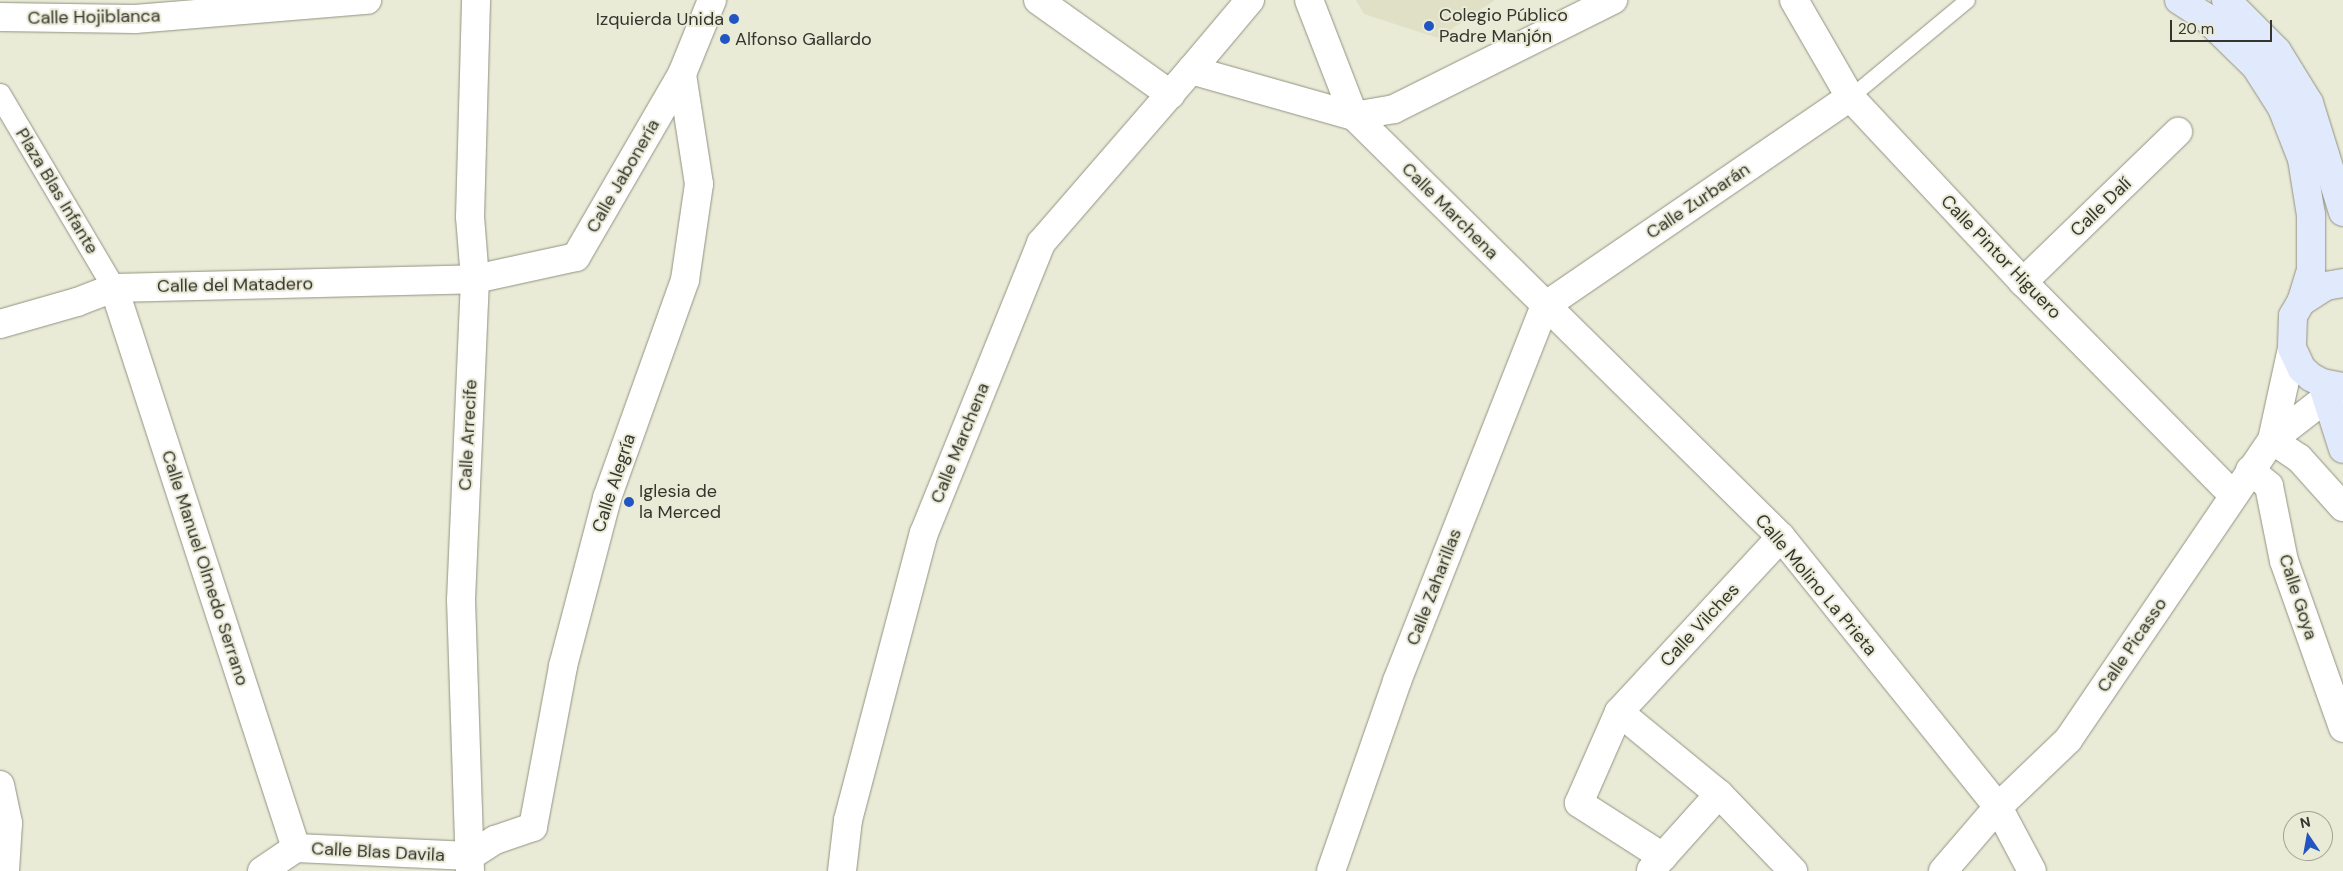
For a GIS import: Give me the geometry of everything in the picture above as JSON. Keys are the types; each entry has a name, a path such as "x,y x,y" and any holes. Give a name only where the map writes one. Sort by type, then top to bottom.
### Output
{"main road":[{"path":"2179,0 2204,16 2256,67 2282,108 2302,159 2312,215 2311,270 2301,302 2293,316 2292,348 2302,369 2333,388 2343,449"},
{"path":"2226,0 2277,51 2309,103 2327,151 2343,212"},
{"path":"2301,302 2326,286 2343,283"}],"street":[{"name":"Calle Hojiblanca","path":"0,17 135,19 367,0"},
{"name":"Calle Arrecife","path":"470,864 461,600 476,279 470,217 476,0"},
{"name":"Calle Jabonería","path":"476,279 576,257 682,74 712,0"},
{"path":"1038,0 1171,95"},
{"name":"Calle Marchena","path":"842,871 848,820 924,533 1041,243 1171,95 1250,0"},
{"path":"1309,0 1354,116"},
{"path":"1192,70 1354,116 1394,109 1613,0"},
{"name":"Calle Pintor Higuero","path":"1794,0 1850,97 2023,282 2233,495"},
{"name":"Calle Alegría","path":"470,864 495,840 533,827 563,666 607,498 685,280 699,184 682,74"},
{"name":"Plaza Blas Infante","path":"0,94 114,288"},
{"name":"Calle Zurbarán","path":"1545,306 1850,97"},
{"name":"Calle Marchena","path":"1354,116 1545,306"},
{"name":"Calle Dalí","path":"2023,282 2178,132"},
{"name":"Calle del Matadero","path":"0,324 77,302 114,288 476,279"},
{"name":"Calle Manuel Olmedo Serrano","path":"114,288 296,848"},
{"name":"Calle Molino La Prieta","path":"1545,306 1781,537 1998,807 2032,871"},
{"name":"Calle Zaharillas","path":"1330,871 1397,681 1545,306"},
{"path":"2272,440 2292,348"},
{"path":"2272,440 2333,388"},
{"path":"2272,440 2299,458 2343,507"},
{"name":"Calle Picasso","path":"1943,871 1998,807 2068,740 2272,440"},
{"name":"Calle Goya","path":"2250,470 2268,486 2284,561 2343,728"},
{"name":"Calle Vilches","path":"1657,864 1579,803 1619,712 1781,537"},
{"path":"1619,712 1718,794 1793,871"},
{"path":"0,785 8,823 5,871"},
{"path":"1657,864 1718,794"},
{"name":"Calle Blas Davila","path":"262,871 296,848 470,864"}],"lane":[{"path":"1850,97 1967,0"}],"shaded area":[{"name":"Colegio Público Padre Manjón","path":"1356,0 1495,0 1438,38 1364,14"}],"place":[{"name":"Izquierda Unida","path":"734,19"},
{"name":"Colegio Público Padre Manjón","path":"1429,26"},
{"name":"Alfonso Gallardo","path":"725,39"},
{"name":"Iglesia de la Merced","path":"629,502"}]}
